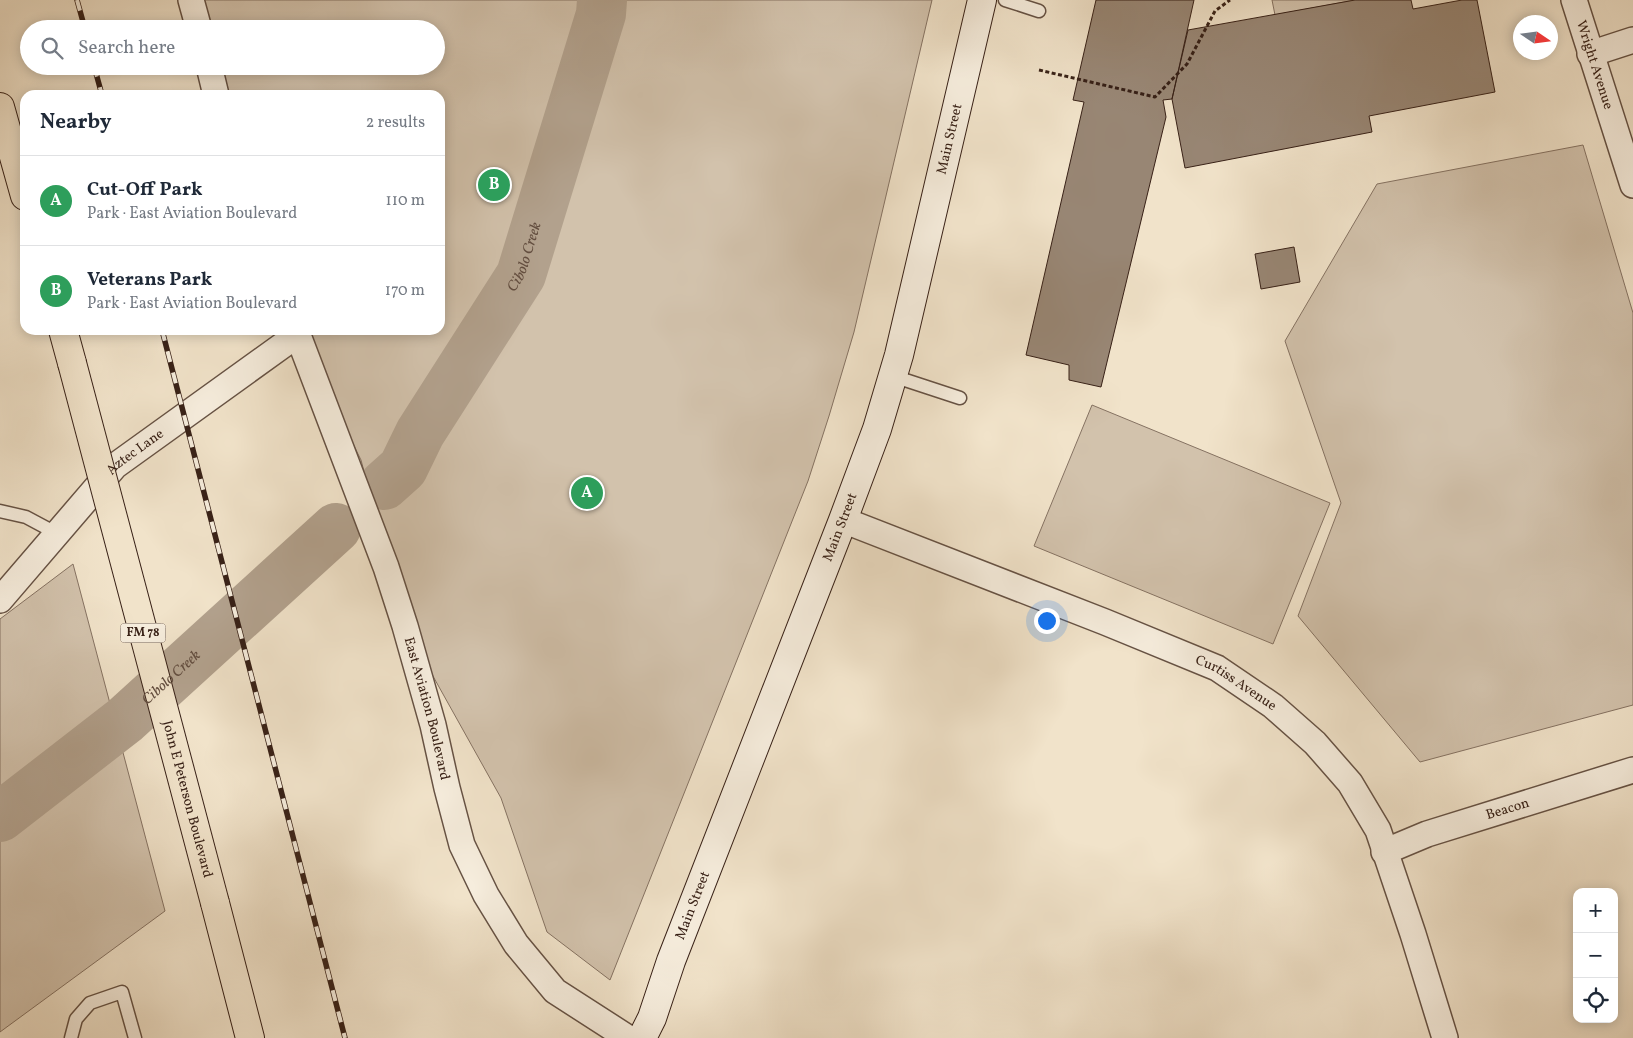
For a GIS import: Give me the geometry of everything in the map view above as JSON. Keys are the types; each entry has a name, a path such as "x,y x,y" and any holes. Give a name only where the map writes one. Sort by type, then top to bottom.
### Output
{"main road":[{"name":"Main Street","path":"642,1038 652,1018 675,952 877,429 899,355 982,0"},
{"path":"1,114 20,179"},
{"name":"John E Peterson Boulevard","path":"64,335 250,1038"}],"street":[{"path":"191,0 196,20"},
{"name":"Wright Avenue","path":"1574,0 1633,185"},
{"path":"1590,54 1633,40"},
{"path":"211,75 215,90"},
{"name":"Aztec Lane","path":"0,600 115,466 293,335"},
{"name":"East Aviation Boulevard","path":"298,335 386,567 400,609 433,725 462,845 486,895 516,944 555,991 628,1038"},
{"name":"Curtiss Avenue","path":"843,520 1105,622 1217,668 1273,706 1314,743 1350,783 1378,830 1445,1038"},
{"name":"Beacon","path":"1384,852 1427,834 1633,770"}],"lane":[{"path":"1005,0 1039,11"},
{"path":"893,376 960,398"},
{"path":"0,511 26,517 56,534"},
{"path":"71,1038 76,1019 90,1003 122,992 135,1038"}],"path":[{"path":"1039,70 1155,97 1187,64 1215,11 1230,0"}],"shaded area":[{"path":"191,0 932,0 854,332 808,481 610,980 547,932 501,798 405,626 361,460 298,335 445,335 445,90 215,90 211,75 445,75 445,20 197,20"},
{"path":"1272,0 1355,0 1275,15"},
{"path":"1583,145 1633,313 1633,705 1420,762 1298,616 1341,503 1285,341 1377,184"},
{"path":"1092,405 1330,503 1273,644 1034,546"},
{"path":"73,564 165,911 0,1032 0,619"}],"building":[{"path":"1096,0 1194,0 1172,99 1163,100 1166,117 1101,387 1069,380 1069,365 1026,355 1084,102 1073,100"},
{"path":"1355,0 1411,0 1413,9 1462,0 1477,0 1495,92 1369,116 1372,132 1185,168 1172,99 1188,30"},
{"path":"1294,247 1300,282 1261,289 1255,254"}],"waterway":[{"name":"Cibolo Creek","path":"384,485 403,468 420,433 521,275 601,14 602,0"},
{"name":"Cibolo Creek","path":"0,817 125,720 336,528"}],"railway":[{"path":"77,0 83,20"},
{"path":"96,75 101,90"},
{"path":"163,335 345,1038"}],"place":[{"name":"Veterans Park","path":"494,185"},
{"name":"Cut-Off Park","path":"587,493"}]}
